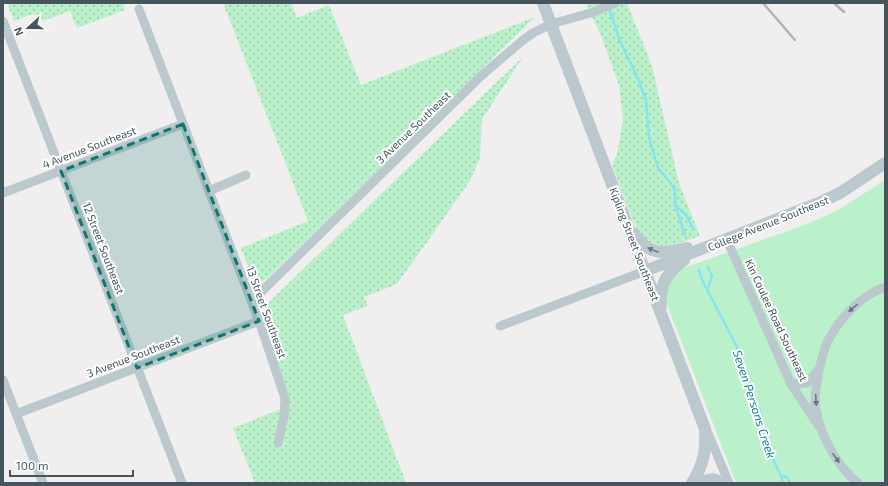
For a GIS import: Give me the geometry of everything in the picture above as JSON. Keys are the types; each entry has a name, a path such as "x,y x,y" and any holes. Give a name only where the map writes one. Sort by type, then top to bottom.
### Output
{"street":[{"name":"Kipling Street Southeast","path":"543,3 700,417 730,483"},
{"name":"3 Avenue Southeast","path":"253,305 258,295 481,76 522,40 551,24 594,12 615,3"},
{"name":"13 Street Southeast","path":"139,9 253,305 285,398 284,417 278,443"},
{"name":"12 Street Southeast","path":"3,21 182,483"},
{"name":"4 Avenue Southeast","path":"3,193 183,124"},
{"name":"College Avenue Southeast","path":"645,271 821,202 840,193 885,163"},
{"path":"209,191 246,175"},
{"path":"624,216 636,236 643,244 654,251 664,253 723,241"},
{"name":"Kin Coulee Road Southeast","path":"723,241 791,384 821,429"},
{"path":"662,317 661,295 664,281 672,270 696,251"},
{"path":"500,326 645,271"},
{"path":"858,483 835,458 821,429 815,399 818,370 829,337 849,310 876,290 885,287"},
{"name":"3 Avenue Southeast","path":"16,414 259,321"},
{"path":"791,384 807,383 818,370"},
{"path":"3,380 43,483"},
{"path":"692,483 702,464 705,448 705,429 700,417"},
{"path":"696,483 713,479 723,483"}],"highlighted area":[{"path":"183,124 259,321 137,368 61,171"}],"green space":[{"path":"7,3 127,3 123,5 125,10 77,28 70,11 43,21 40,15 32,14 14,21"},
{"path":"223,3 291,3 297,18 329,5 361,85 535,17 267,279 255,284 241,248 308,221"},
{"path":"585,3 627,3 652,66 679,183 700,236 663,249 646,240 633,220 613,168 613,162 617,155 623,119 619,85 600,33"},
{"path":"523,57 482,119 480,158 470,181 397,284 364,297 368,306 343,315 406,483 255,483 233,428 286,407 266,305"},
{"path":"885,180 885,483 736,483 668,307 667,290 669,284 671,280 684,268 807,224 840,209"}],"waterway":[{"name":"Seven Persons Creek","path":"609,8 620,41 646,100 649,138 658,168 675,190 675,205 685,235"},
{"name":"Seven Persons Creek","path":"676,206 686,215 694,230"},
{"name":"Seven Persons Creek","path":"708,267 712,276 708,288"},
{"name":"Seven Persons Creek","path":"699,270 703,282 737,347 741,369 760,411 764,430 783,483"},
{"name":"Seven Persons Creek","path":"781,476 787,477 790,483"}],"railway":[{"path":"763,3 795,40"},
{"path":"834,3 844,12"}]}
